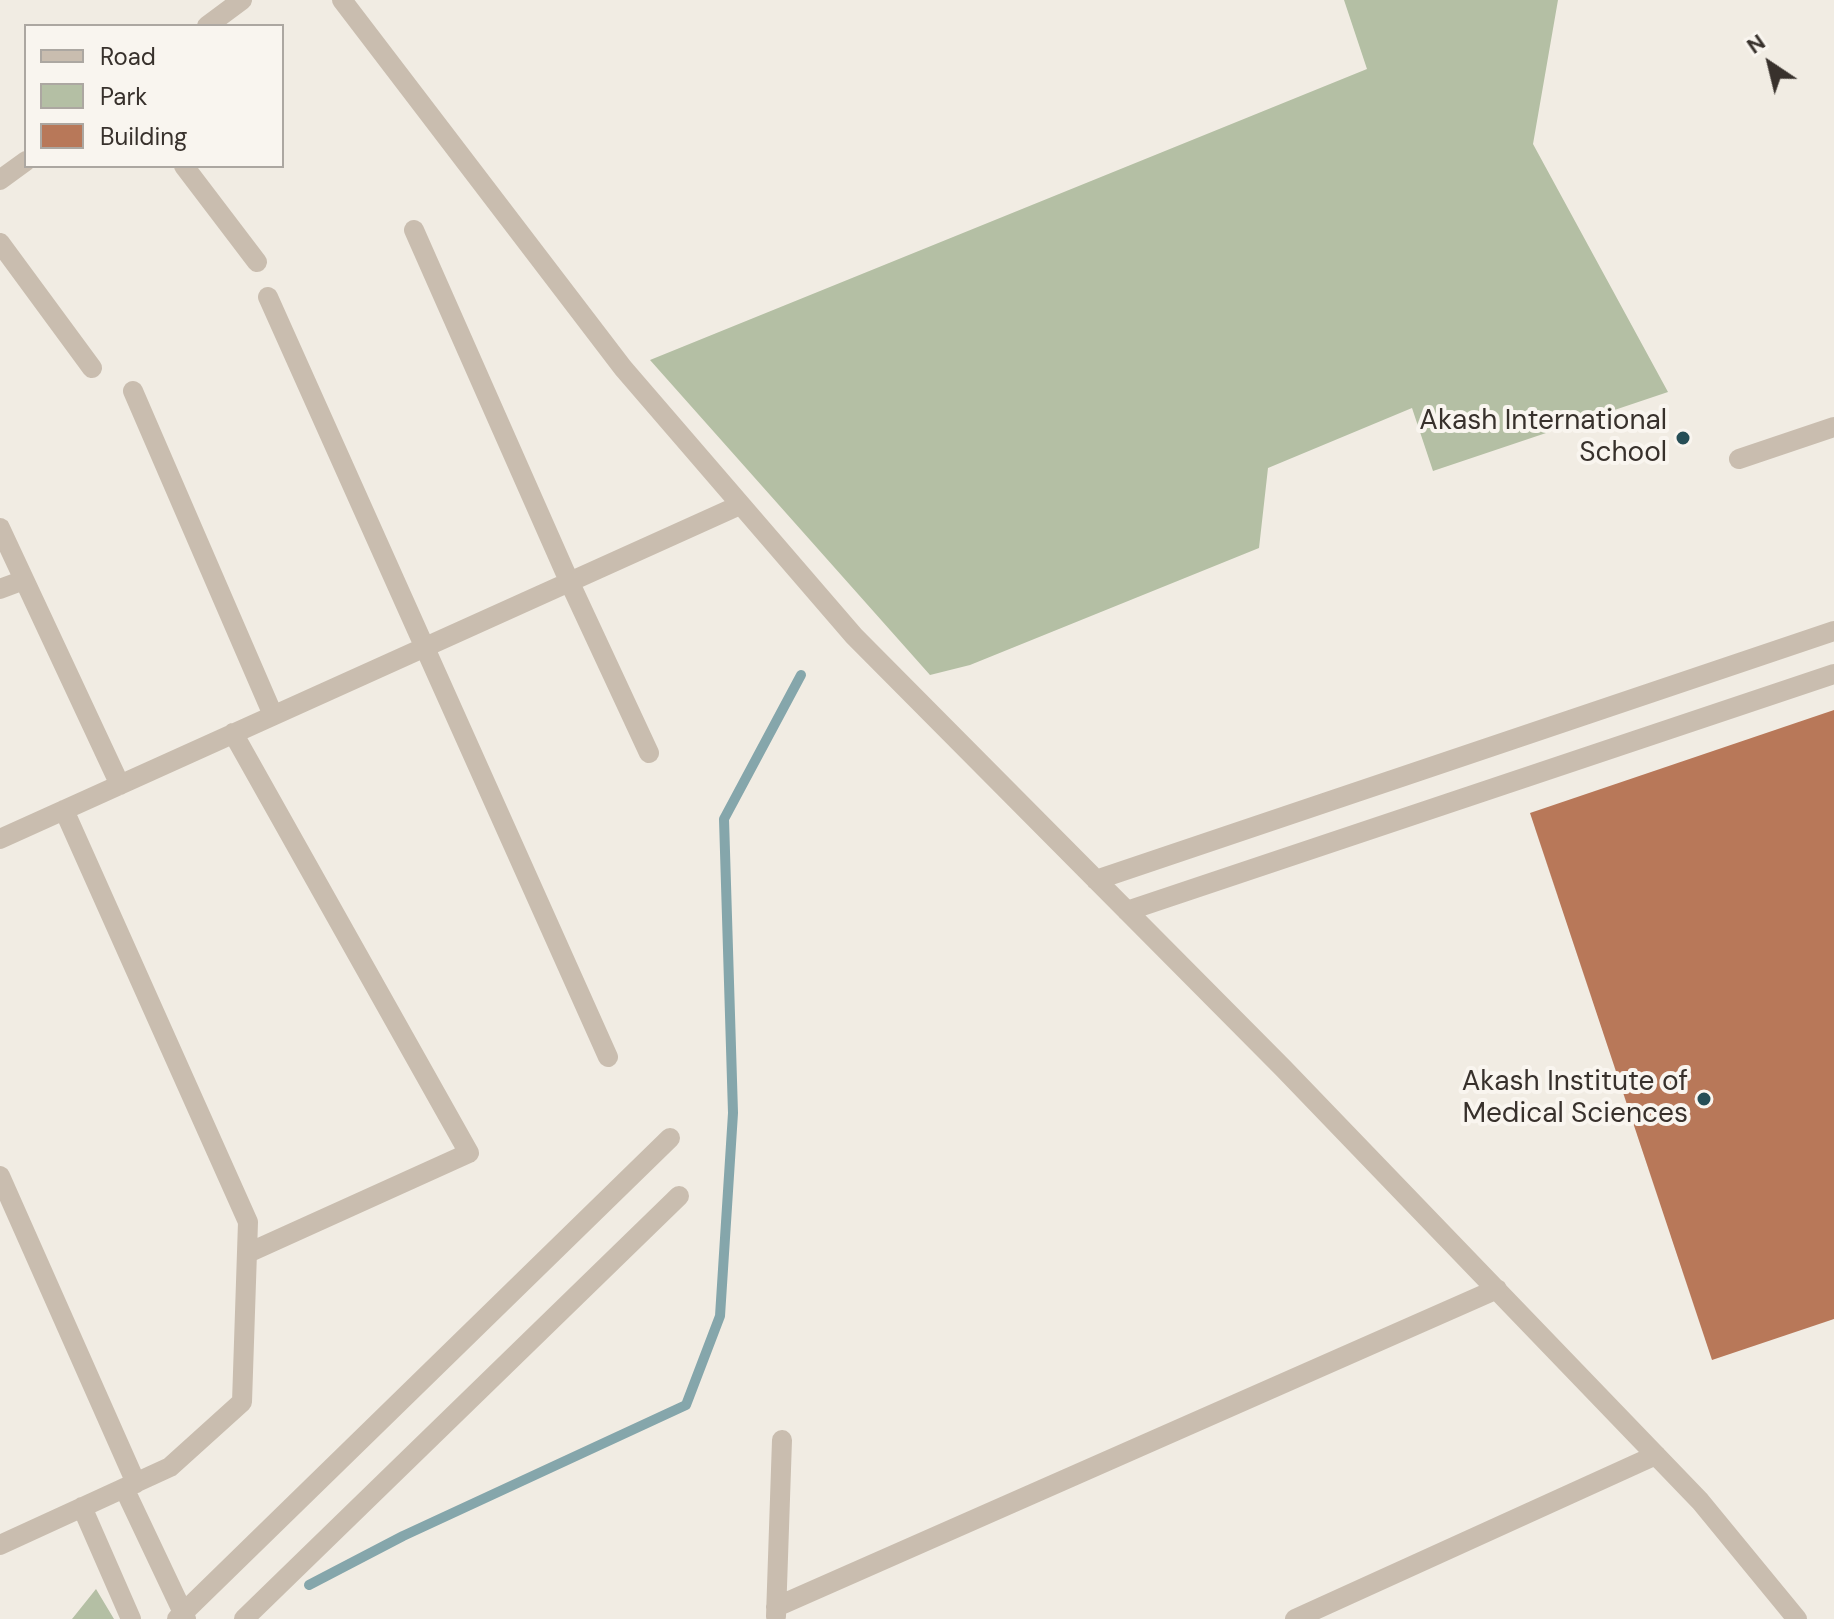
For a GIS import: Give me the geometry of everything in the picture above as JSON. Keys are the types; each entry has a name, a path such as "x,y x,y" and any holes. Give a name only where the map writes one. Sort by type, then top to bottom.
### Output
{"street":[{"path":"210,24 242,0"},
{"path":"342,0 623,368 854,636 1294,1079 1497,1289 1700,1501 1797,1619"},
{"path":"0,180 24,162"},
{"path":"186,168 257,262"},
{"path":"414,230 569,581 649,753"},
{"path":"0,243 92,368"},
{"path":"268,297 608,1057"},
{"path":"133,391 273,715"},
{"path":"1739,459 1834,427"},
{"path":"0,839 740,505"},
{"path":"0,528 120,785"},
{"path":"0,589 24,580"},
{"path":"1096,880 1834,631"},
{"path":"1127,911 1834,674"},
{"path":"233,733 469,1153 248,1253"},
{"path":"0,1545 170,1467 242,1402 248,1222 64,810"},
{"path":"0,1176 182,1617 670,1138"},
{"path":"244,1619 679,1196"},
{"path":"782,1440 776,1613 1497,1289"},
{"path":"1295,1619 1656,1455"},
{"path":"82,1507 131,1619"}],"green space":[{"path":"1344,0 1558,0 1533,144 1668,392 1433,471 1412,408 1268,468 1259,548 970,665 930,675 650,360 1367,69"},
{"path":"96,1589 114,1619 72,1619"}],"building":[{"name":"Akash Institute of Medical Sciences","path":"1834,710 1834,1319 1712,1360 1530,813"}],"waterway":[{"path":"309,1585 403,1536 686,1405 720,1316 733,1113 724,819 801,675"}],"place":[{"name":"Akash International School","path":"1683,438"},
{"name":"Akash Institute of Medical Sciences","path":"1704,1099"}]}
